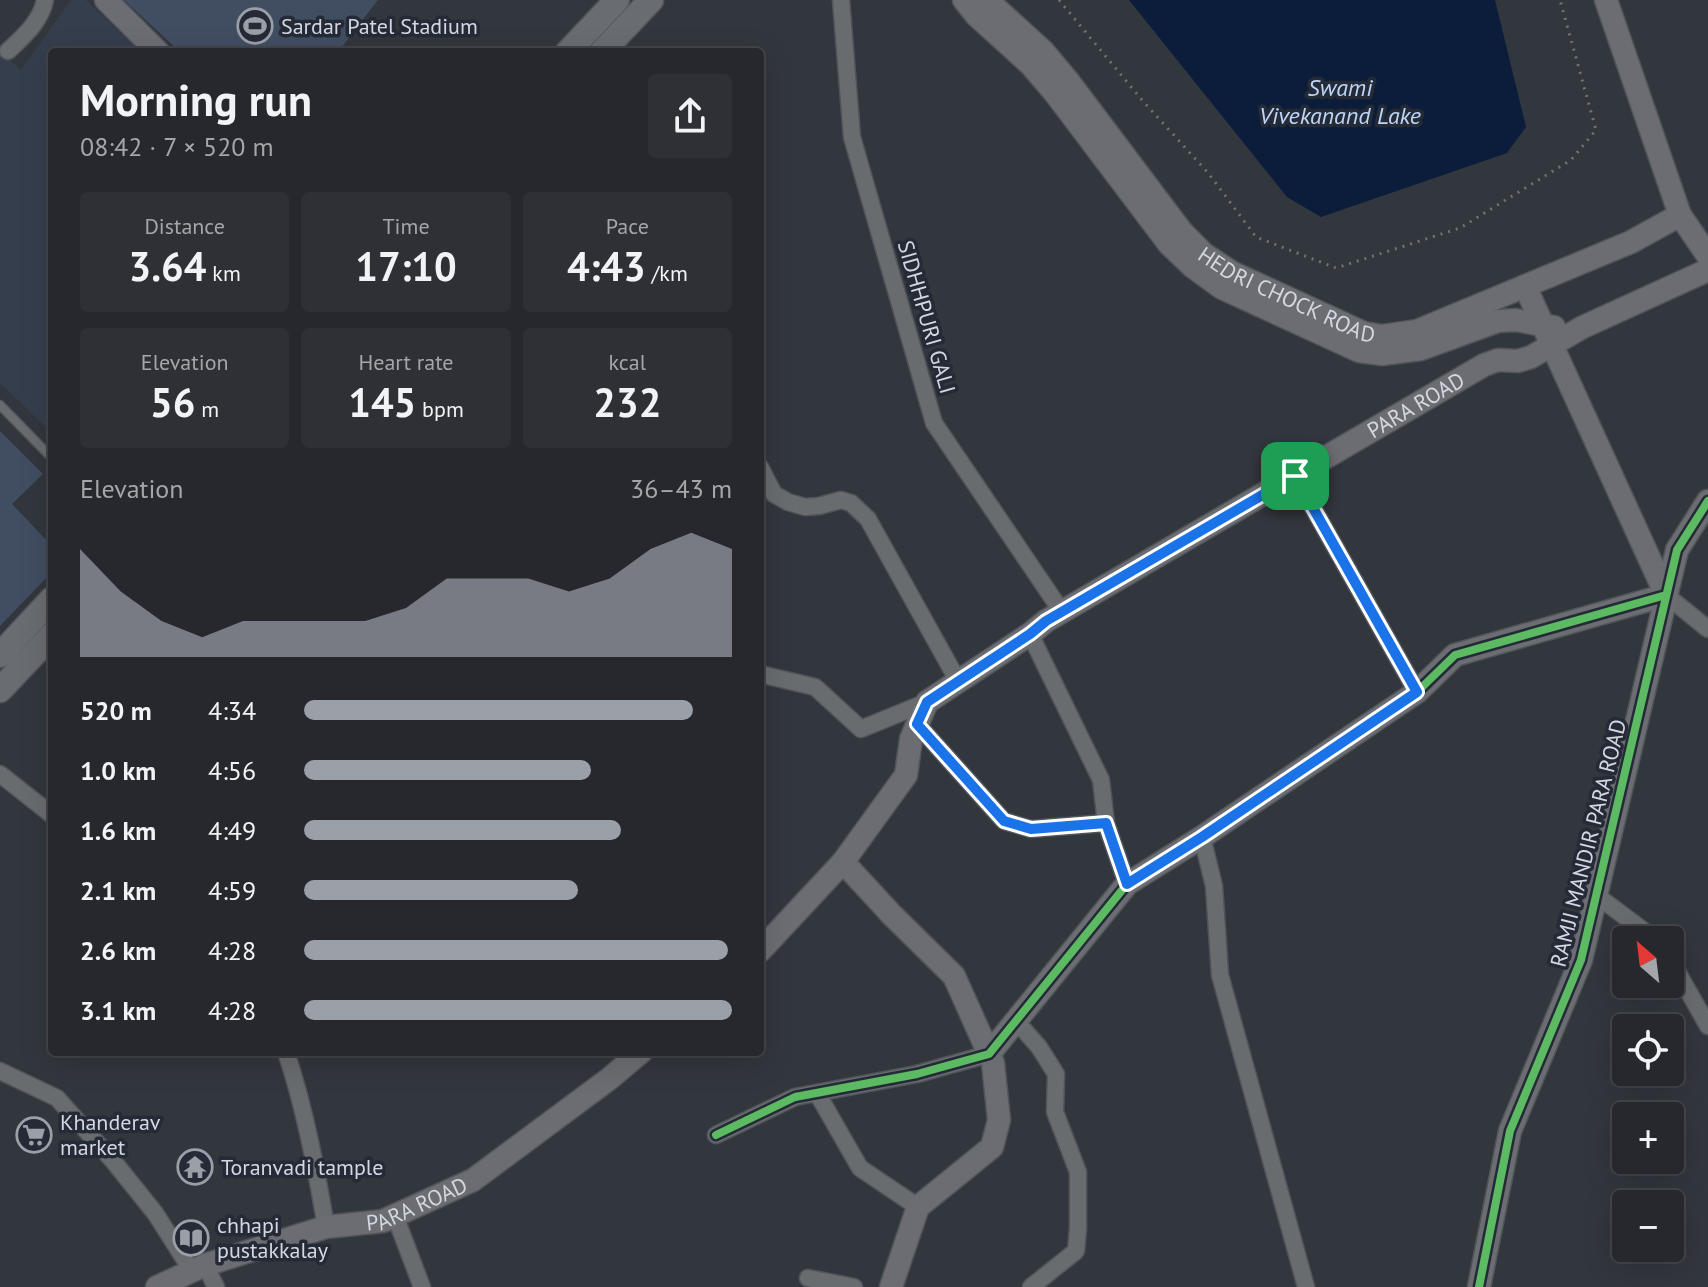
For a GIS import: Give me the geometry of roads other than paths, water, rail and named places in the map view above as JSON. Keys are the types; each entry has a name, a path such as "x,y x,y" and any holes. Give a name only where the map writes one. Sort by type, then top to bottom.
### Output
{"main road":[{"path":"572,48 617,0"},
{"path":"606,48 651,0"},
{"path":"0,655 48,603"},
{"path":"0,690 48,639"}],"street":[{"path":"8,51 41,15 45,0"},
{"path":"106,0 154,48"},
{"name":"SIDHHPURI GALI","path":"841,0 852,137 934,423 1062,612"},
{"name":"HEDRI CHOCK ROAD","path":"964,0 1039,75 1169,244 1193,267 1222,288 1359,351 1382,354 1421,349 1498,321 1516,320 1547,336 1567,328 1583,327 1708,270"},
{"name":"HEDRI CHOCK ROAD","path":"987,0 1044,52 1182,232 1204,254 1231,272 1364,333 1382,336 1417,331 1528,293 1556,274 1631,242 1680,215"},
{"path":"1606,0 1680,215 1708,256"},
{"path":"1484,365 1495,354 1516,320 1528,293"},
{"path":"1528,293 1666,595 1708,629"},
{"name":"PARA ROAD","path":"927,702 1046,621 1484,365 1498,360 1518,361 1531,357 1547,336"},
{"path":"764,475 774,494 788,502 805,507 841,500 851,503 868,519 958,681"},
{"path":"1295,476 1417,692"},
{"name":"RAMJI MANDIR PARA ROAD","path":"1479,1287 1510,1131 1581,960 1677,550 1708,501"},
{"path":"716,1135 795,1097 917,1074 989,1054 1127,884 1417,692 1455,655 1666,595"},
{"path":"1030,634 1101,780 1106,823 1127,884"},
{"path":"764,675 815,687 861,729 927,702"},
{"path":"764,947 843,862 906,775 911,739 927,702"},
{"path":"917,724 1004,821 1031,829 1106,823"},
{"path":"0,774 48,812"},
{"path":"1202,837 1214,886 1220,975 1306,1287"},
{"path":"843,862 954,976 993,1063 999,1120 992,1147 918,1207 891,1287"},
{"path":"1596,895 1637,926"},
{"path":"1684,984 1708,1026"},
{"path":"1016,1021 1039,1047 1056,1074 1055,1112 1078,1172 1076,1251 1031,1287"},
{"path":"287,1056 316,1170 326,1227"},
{"name":"PARA ROAD","path":"157,1287 199,1268 326,1227 383,1221 473,1180 636,1056"},
{"path":"0,1071 57,1098 114,1162 216,1287"},
{"path":"817,1093 860,1168 918,1207"},
{"path":"395,1216 422,1287"},
{"path":"808,1278 854,1287"}],"lane":[{"path":"0,405 48,454"}],"water":[{"name":"Swami Vivekanand Lake","path":"1129,0 1495,0 1526,127 1507,153 1321,217 1287,197"}],"place":[{"name":"Sardar Patel Stadium","path":"255,26"},
{"name":"Khanderav market","path":"34,1135"},
{"name":"Toranvadi tample","path":"195,1167"},
{"name":"chhapi pustakkalay","path":"191,1238"}]}
